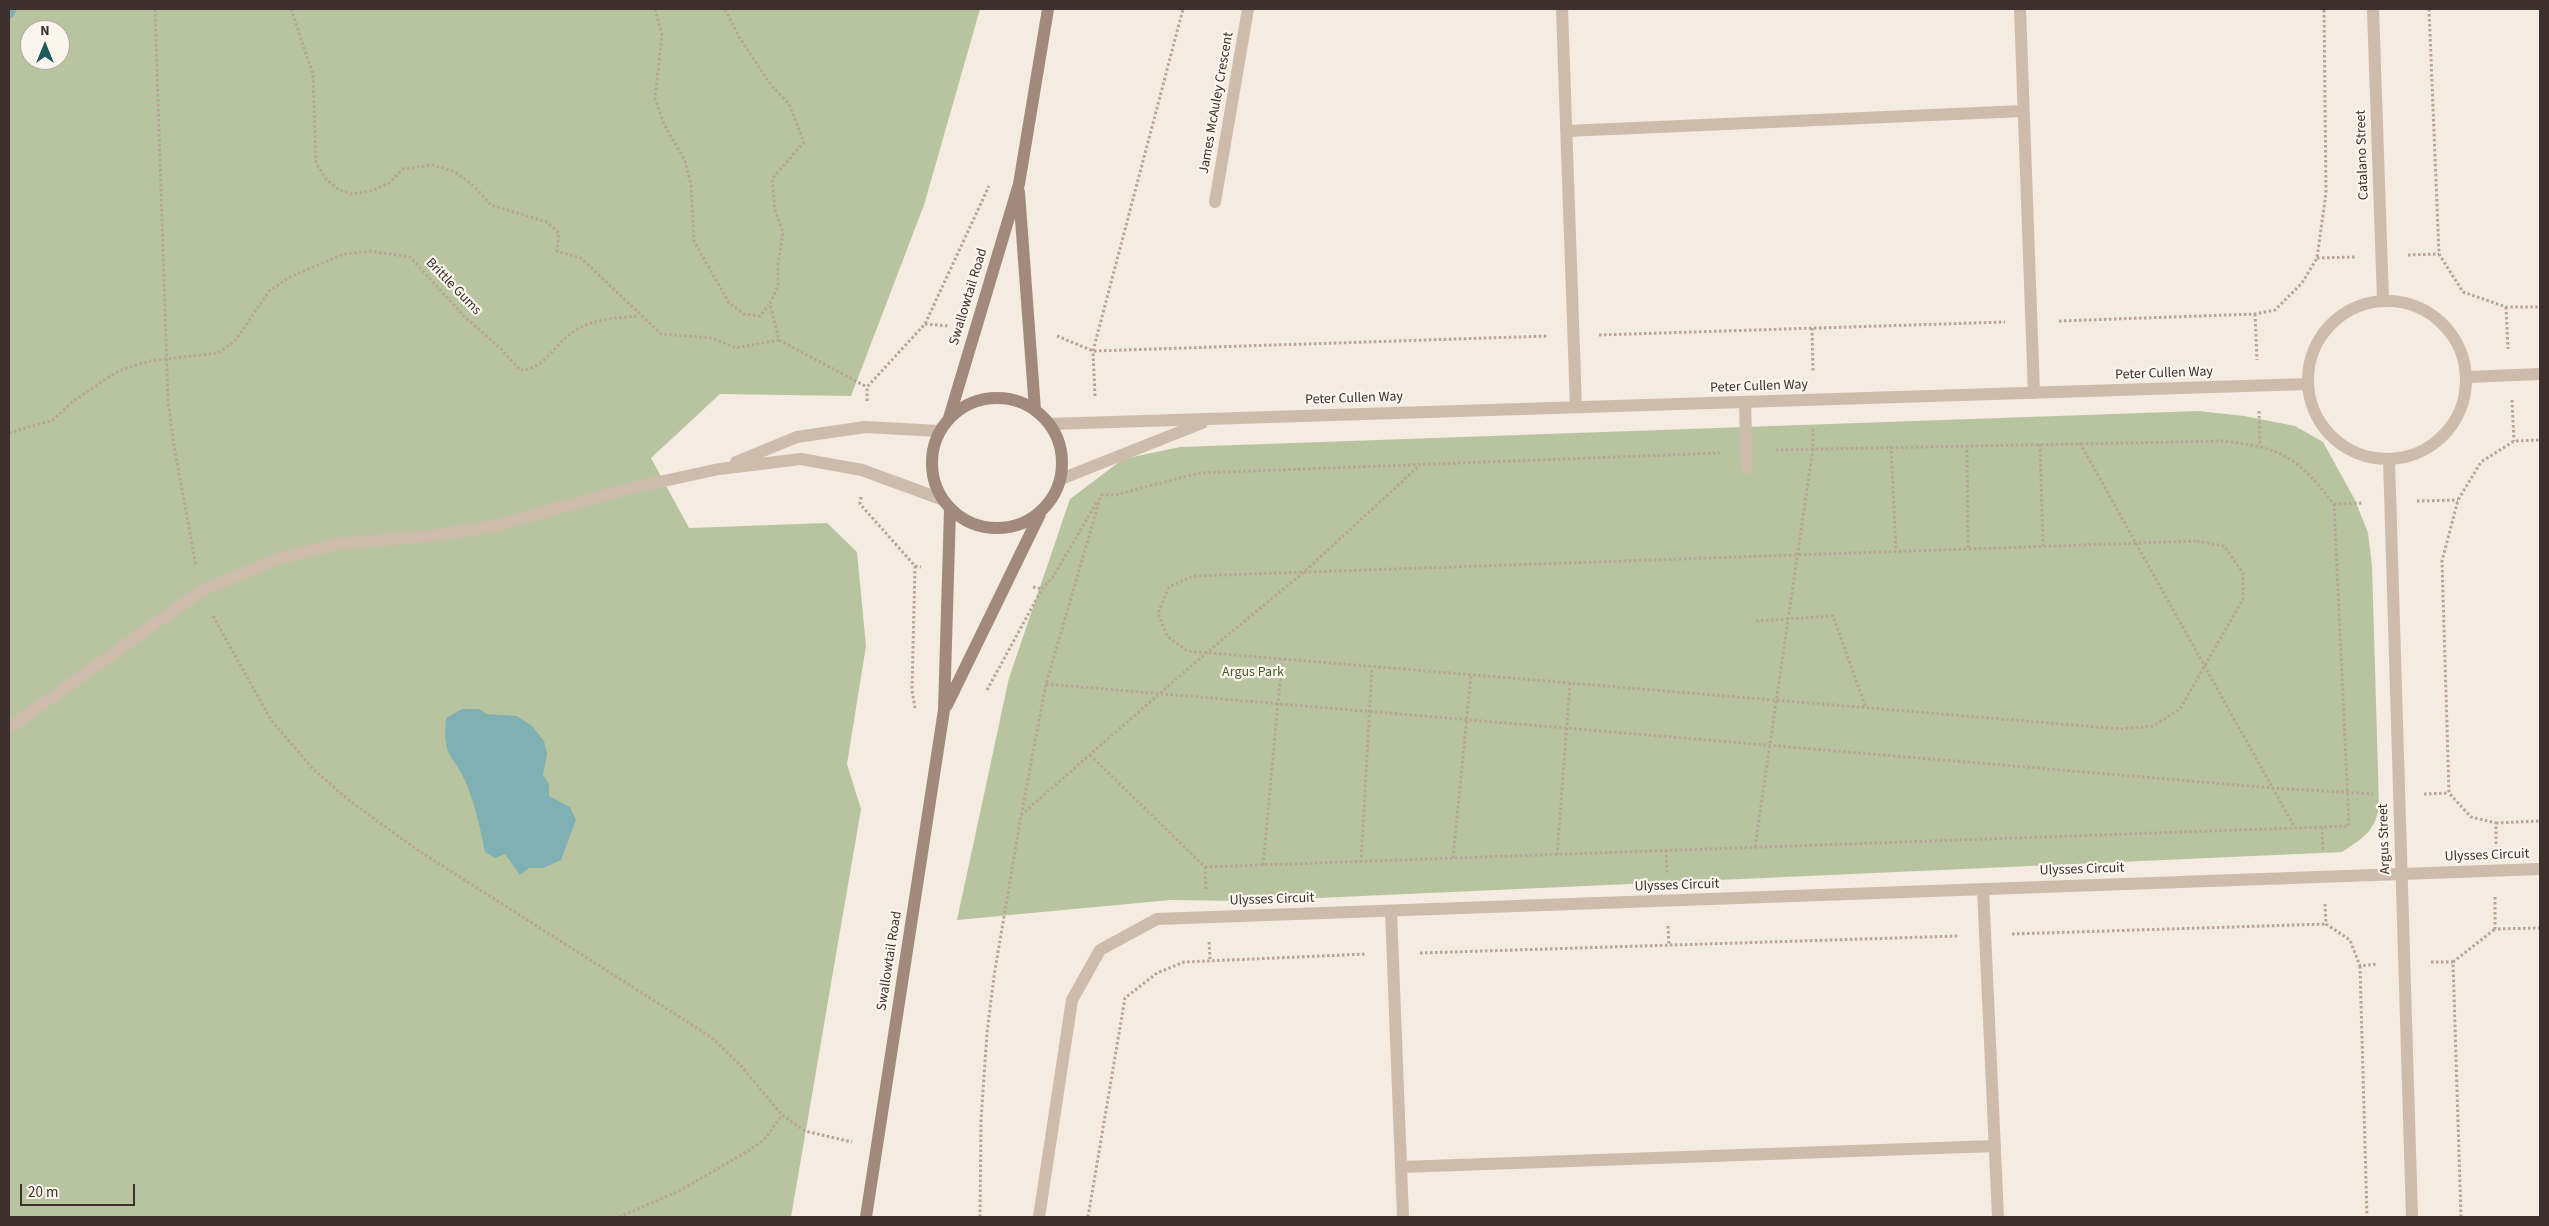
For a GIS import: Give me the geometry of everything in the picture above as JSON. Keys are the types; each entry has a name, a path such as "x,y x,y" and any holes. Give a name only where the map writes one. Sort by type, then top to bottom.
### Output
{"street":[{"name":"Swallowtail Road","path":"949,418 1019,184 1048,9"},
{"name":"James McAuley Crescent","path":"1215,202 1248,9"},
{"path":"1562,9 1576,407"},
{"path":"2020,9 2034,393"},
{"name":"Catalano Street","path":"2373,9 2383,300"},
{"path":"1566,131 2023,111"},
{"name":"Swallowtail Road","path":"1019,184 1035,410"},
{"path":"2383,300 2408,304 2431,314 2449,330 2462,352 2467,377 2464,402 2453,425 2436,443 2414,455 2388,459 2364,456 2342,446 2324,429 2312,409 2307,384 2310,360 2320,337 2337,318 2359,306 2383,300"},
{"path":"2467,377 2540,374"},
{"name":"Peter Cullen Way","path":"1050,424 2307,384"},
{"name":"Swallowtail Road","path":"944,710 1040,514 1053,498 1061,479 1061,450 1050,424 1035,410 1018,402 1000,398 981,400 964,406 949,418 939,431 932,448 930,465 934,483 941,499 950,510 971,523 994,529 1010,528 1026,523 1040,514"},
{"path":"1745,402 1747,468"},
{"name":"Peter Cullen Way","path":"1061,479 1211,419"},
{"path":"719,469 797,437 865,427 939,431"},
{"path":"9,728 201,591 277,559 337,544 439,535 494,526 627,489 719,469 801,459 862,470 941,499"},
{"name":"Argus Street","path":"2388,459 2412,1217"},
{"name":"Swallowtail Road","path":"866,1217 944,710 950,510"},
{"name":"Ulysses Circuit","path":"1039,1217 1072,1000 1100,950 1157,919 2540,869"},
{"path":"1983,889 1998,1217"},
{"path":"1391,911 1403,1217"},
{"path":"1401,1167 1995,1146"}],"path":[{"path":"155,9 167,360 174,446 189,535"},
{"path":"290,9 313,74 316,163 326,179 339,190 352,194 371,191 389,182 403,169 433,165 455,172 474,186 491,205 547,222 559,233 557,251 581,258 661,334 712,338 736,348 779,340 867,388"},
{"path":"655,9 662,35 655,99 664,124 685,161 690,185 694,241 729,303 744,314 760,316 770,304 778,285 778,263 783,233 775,210 772,179 804,142 789,104 771,84 739,37 725,9"},
{"path":"1093,351 1183,9"},
{"path":"1057,336 1093,351 2031,322 2255,314 2275,310 2302,283 2317,258 2326,193 2324,9"},
{"path":"2428,9 2439,254 2463,292 2506,307 2540,307"},
{"path":"925,324 990,182"},
{"name":"Brittle Gums","path":"9,433 53,420 72,402 118,372 150,361 218,353 235,341 268,291 290,277 344,254 370,251 410,258 464,316 502,350 520,370 537,366 570,334 605,318 640,316"},
{"path":"770,304 779,340"},
{"path":"2449,794 2442,561 2458,500 2481,462 2514,441 2540,440"},
{"path":"1090,755 1205,867 2349,826 2334,504 2315,480 2294,459 2260,445 2224,441 1813,448 1199,473 1115,495 1101,495"},
{"path":"2080,443 2295,828"},
{"path":"2040,444 2043,546"},
{"path":"1966,445 1968,548"},
{"path":"1892,446 1896,551"},
{"path":"1755,847 1813,448"},
{"path":"1021,816 1206,653 1304,572 1420,464"},
{"path":"1042,589 1053,577 1101,495"},
{"path":"980,1217 981,1120 987,1033 994,976 1046,684 1101,495"},
{"path":"2198,540 2224,546 2243,572 2243,599 2180,709 2153,726 2121,730 1186,651 1167,636 1158,613 1169,587 1193,576 2136,542 2198,540"},
{"path":"1756,621 1833,616 1866,708"},
{"path":"233,654 271,720 313,768 350,801 416,849 711,1037 742,1066 782,1115 805,1131 876,1148"},
{"path":"1263,865 1282,660"},
{"path":"1361,862 1372,667"},
{"path":"1453,858 1470,675"},
{"path":"1557,855 1570,683"},
{"path":"1046,684 2348,794"},
{"path":"2496,823 2540,821"},
{"path":"2322,827 2326,924"},
{"path":"1088,1217 1125,998 1157,974 1184,962 2326,924 2350,940 2360,966 2367,1217"},
{"path":"2360,966 2404,962 2452,962 2494,929"},
{"path":"2452,962 2461,1217"},
{"path":"619,1217 681,1190 748,1152 764,1140 782,1115"}],"green space":[{"path":"9,9 980,9 924,205 851,396 720,394 651,458 689,528 827,523 857,552 866,646 847,764 861,809 791,1217 9,1217"},
{"name":"Argus Park","path":"2198,411 2244,416 2295,426 2323,442 2355,500 2368,533 2372,566 2379,806 2374,822 2367,834 2342,852 1251,901 1170,900 957,920 1009,678 1070,499 1123,459 1180,447"}],"water":[{"path":"462,709 479,709 486,714 517,716 532,726 544,741 547,754 543,775 549,784 549,796 570,807 576,820 561,860 543,868 529,868 520,875 505,854 495,858 485,852 478,818 470,793 447,749 446,718"}],"waterway":[{"path":"9,13 11,9"}]}
